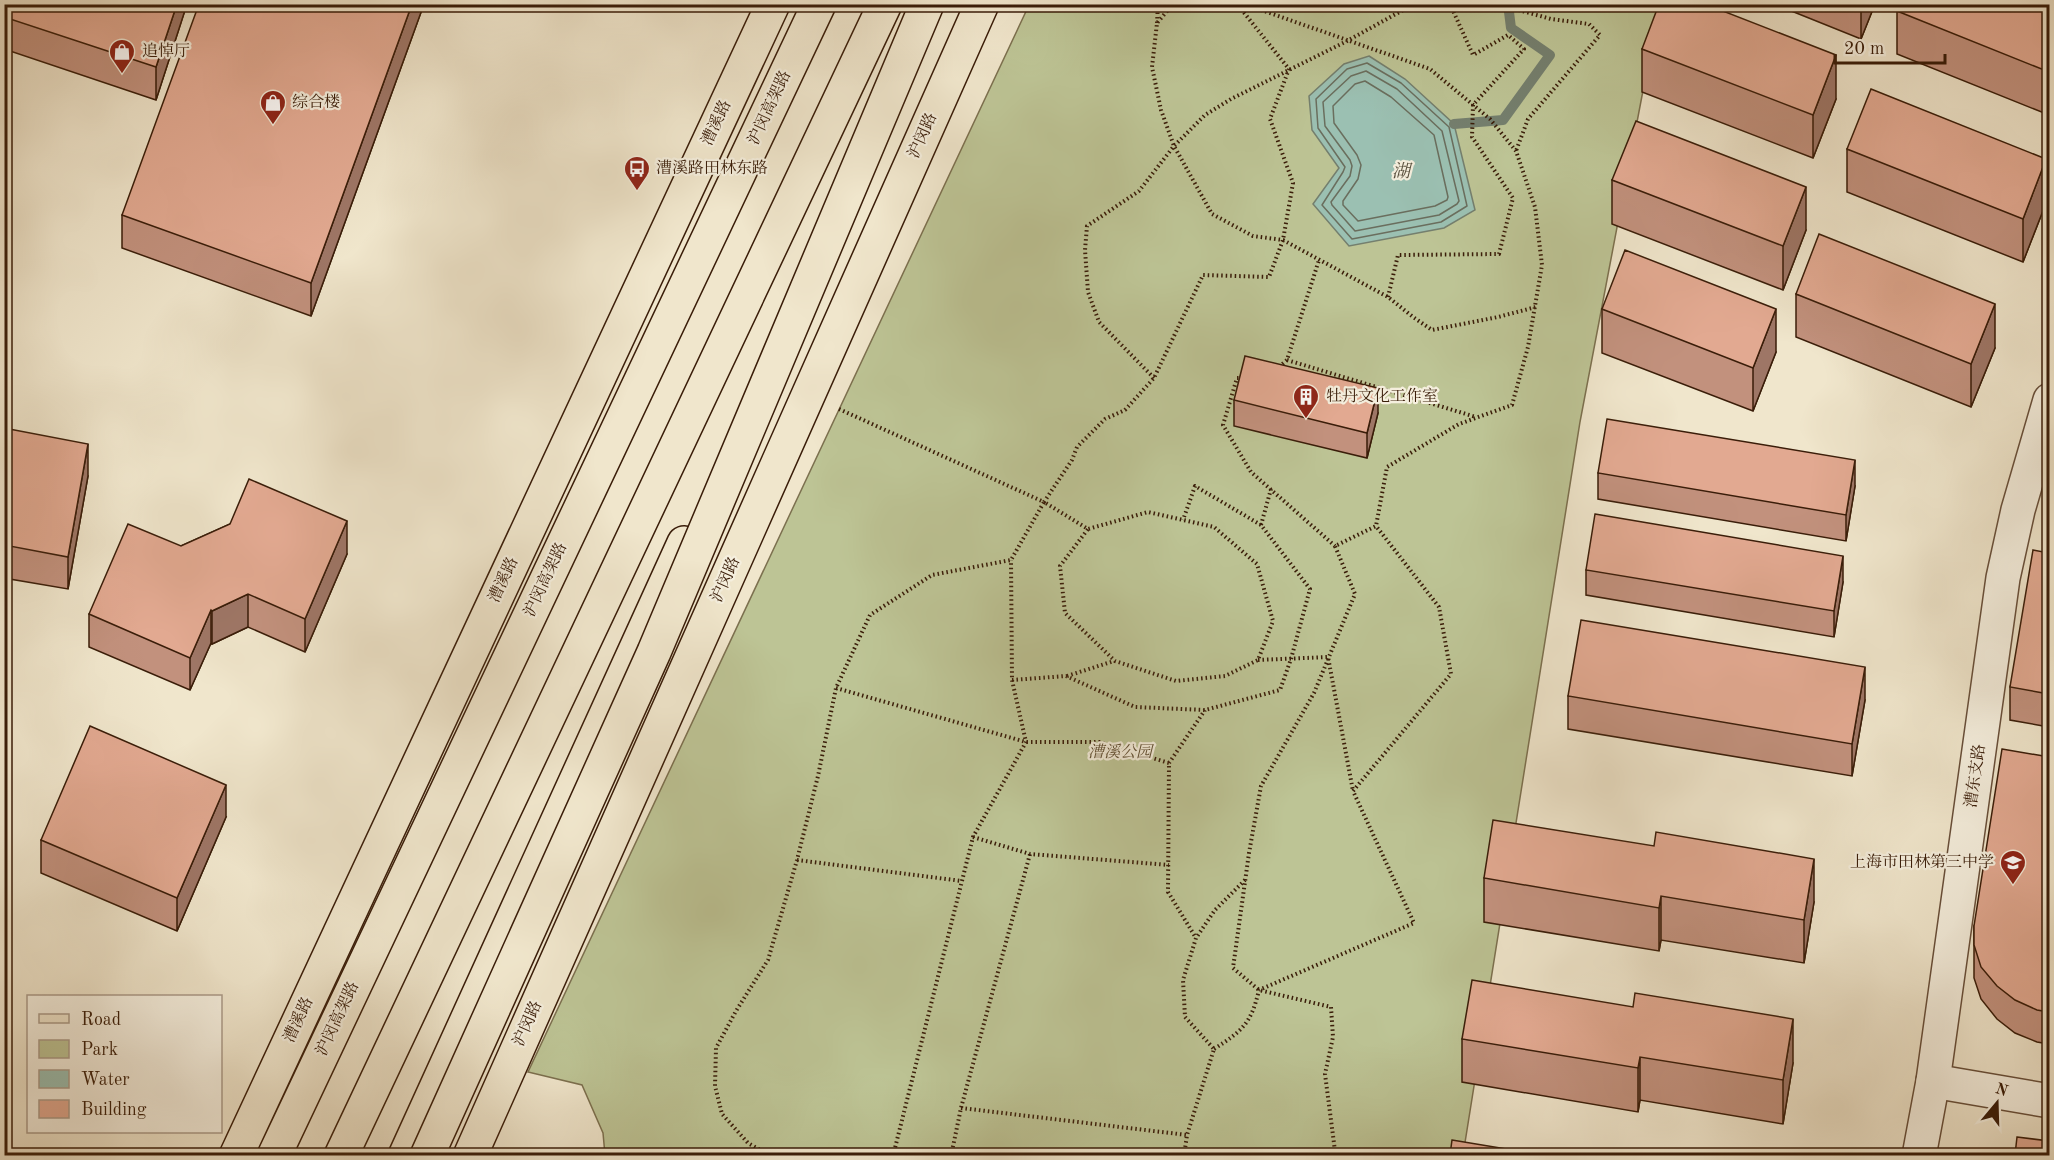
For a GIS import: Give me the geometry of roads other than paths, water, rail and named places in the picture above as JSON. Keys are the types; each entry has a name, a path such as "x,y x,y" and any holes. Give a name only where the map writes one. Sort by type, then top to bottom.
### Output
{"main road":[{"name":"漕溪路","path":"236,1155 773,4"},
{"name":"沪闵高架路","path":"274,1155 819,4"},
{"path":"341,1155 885,4"},
{"path":"405,1155 927,4"},
{"path":"427,1155 654,652 927,4"},
{"name":"沪闵路","path":"470,1155 982,4"}],"street":[{"name":"漕东支路","path":"1919,1155 1933,1081 2004,578 2018,510 2049,400"},
{"path":"1933,1081 2049,1101"}],"water":[{"name":"湖","path":"1369,56 1405,79 1454,124 1475,210 1444,228 1349,246 1313,204 1339,168 1312,130 1309,96 1344,64"}],"waterway":[{"path":"1454,124 1503,120 1550,55 1511,28 1508,4"}],"place":[{"name":"追悼厅","path":"122,75"},
{"name":"综合楼","path":"273,126"},
{"name":"漕溪路田林东路","path":"637,192"},
{"name":"牡丹文化工作室","path":"1306,420"},
{"name":"上海市田林第三中学","path":"2013,886"}],"park label":[{"name":"漕溪公园","path":"1120,753"}]}
